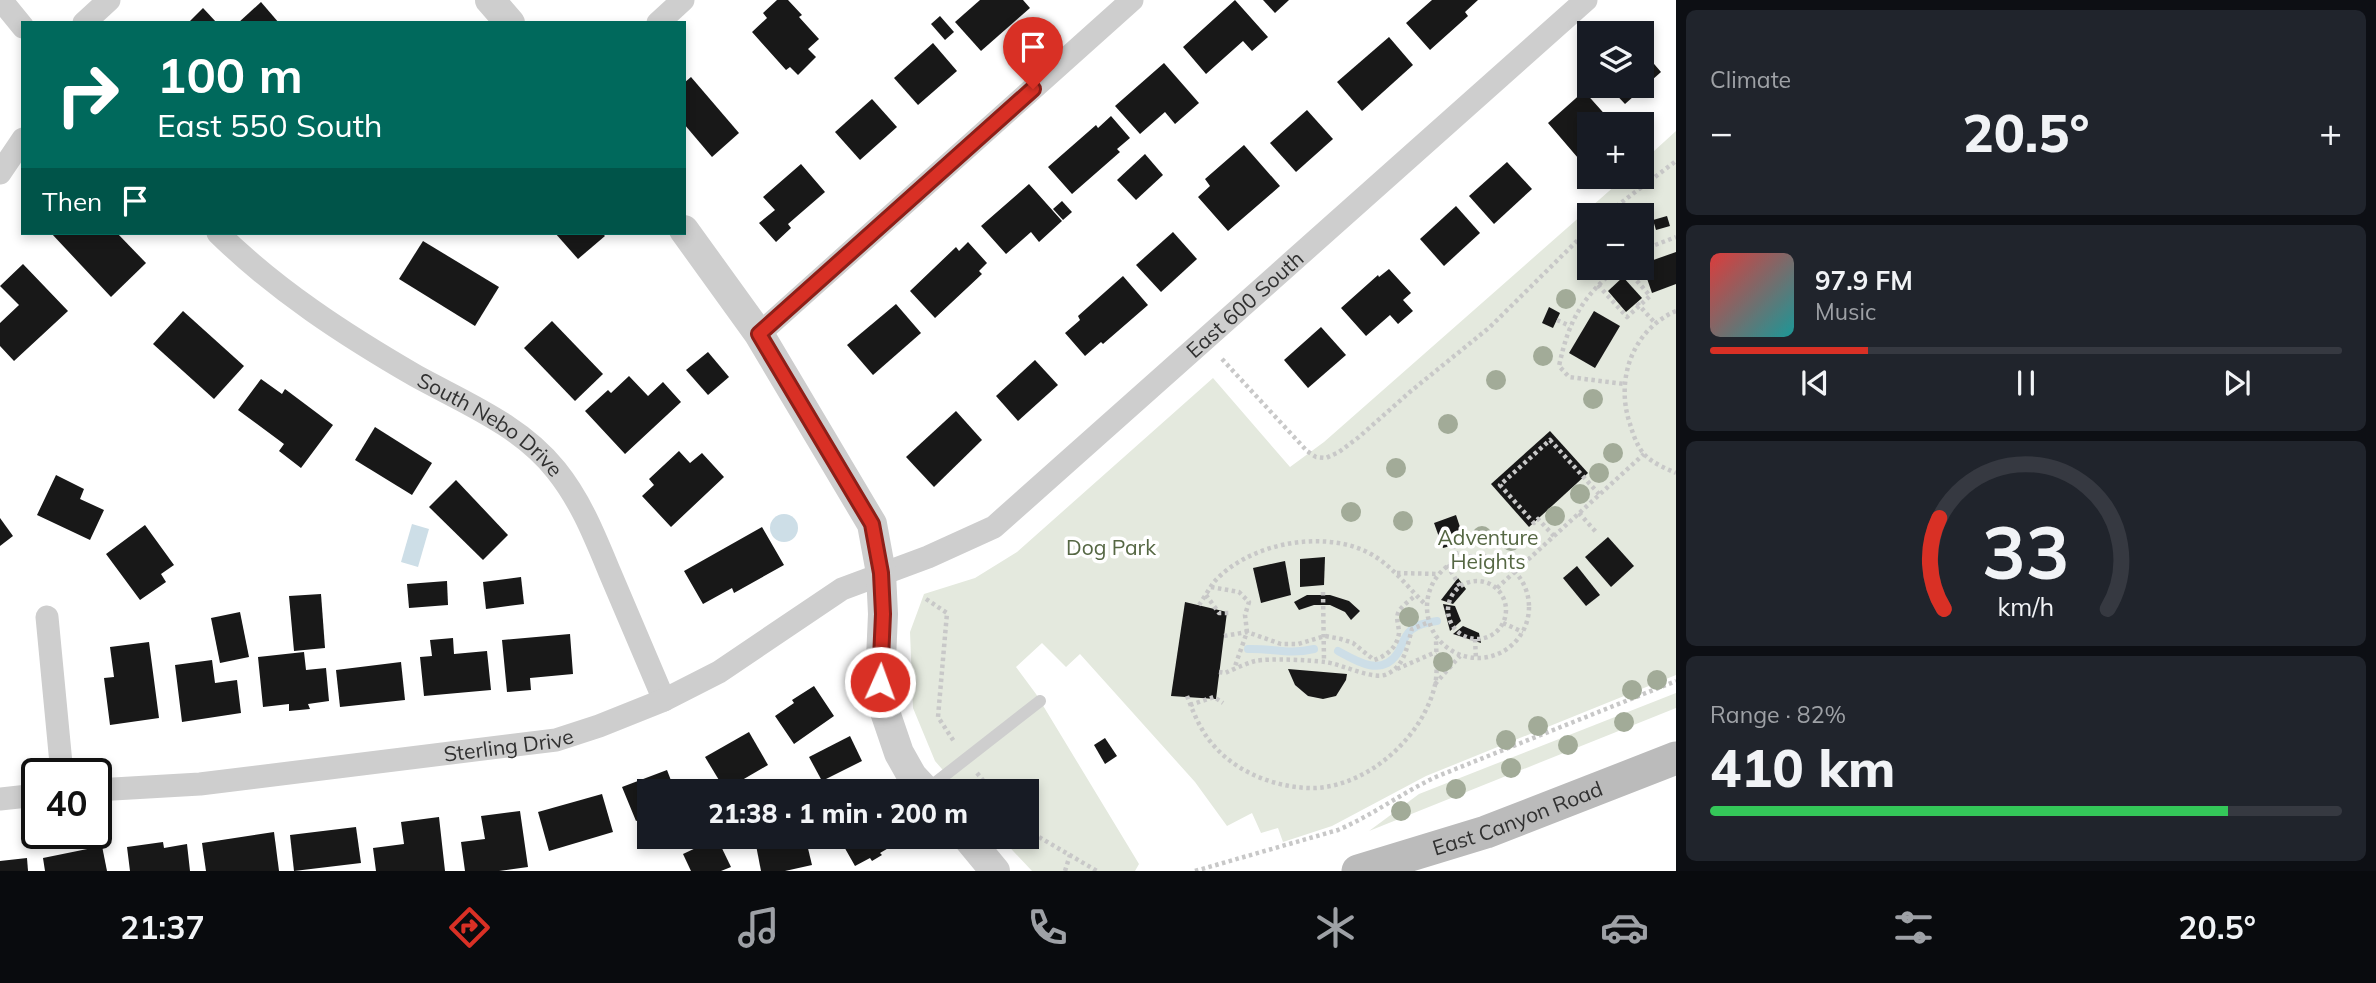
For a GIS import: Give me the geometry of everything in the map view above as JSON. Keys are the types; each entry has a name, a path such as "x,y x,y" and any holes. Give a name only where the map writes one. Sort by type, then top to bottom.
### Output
{"main road":[{"name":"East Canyon Road","path":"1358,871 1486,832 1676,758"}],"street":[{"path":"1,0 21,25"},
{"path":"86,21 109,0"},
{"path":"490,0 508,21"},
{"path":"660,21 683,0"},
{"path":"759,334 1132,0"},
{"name":"East 600 South","path":"881,573 928,557 994,527 1586,0"},
{"path":"0,173 21,142"},
{"path":"686,233 759,334 872,524 881,573 883,614 880,682 883,706 899,753 915,779"},
{"name":"South Nebo Drive","path":"220,235 303,305 417,376 499,421 537,449 557,470 583,511 664,700"},
{"name":"Sterling Drive","path":"112,789 200,784 555,740 664,700 719,672 842,589 881,573"},
{"path":"47,617 60,758"},
{"path":"0,799 21,797"},
{"path":"976,849 995,871"}],"lane":[{"path":"940,779 1040,701"}],"path":[{"path":"1621,203 1676,161"},
{"path":"1654,245 1676,237"},
{"path":"1223,359 1307,451 1321,458 1333,456 1490,327 1577,241"},
{"path":"1604,280 1587,296 1566,333 1559,366 1569,377 1624,384"},
{"path":"1598,285 1627,317 1638,304 1650,296 1636,280"},
{"path":"1638,304 1655,323"},
{"path":"1676,311 1655,323 1631,354 1623,397 1634,438 1644,454 1658,465 1676,473"},
{"path":"1557,320 1570,326"},
{"path":"1553,536 1538,519 1534,523 1500,485 1550,440 1599,494"},
{"path":"1497,588 1644,454"},
{"path":"1579,513 1596,532"},
{"path":"1199,605 1216,581 1258,552 1299,542 1345,544 1367,552 1397,573 1426,606"},
{"path":"1454,545 1458,559"},
{"path":"1473,555 1488,556 1516,571 1525,584 1530,600 1529,617 1523,632 1514,643 1503,652 1476,659 1460,656 1436,637 1426,606 1429,589 1447,565 1473,555"},
{"path":"1447,565 1460,586"},
{"path":"1397,573 1438,574"},
{"path":"1475,580 1497,588 1506,605 1503,623 1491,635 1475,639 1457,631 1448,613 1448,603 1460,586 1475,580"},
{"path":"1211,587 1239,592 1249,602 1245,615 1247,632 1234,669"},
{"path":"1323,592 1324,662"},
{"path":"1206,595 1219,613 1230,613"},
{"path":"1224,636 1247,632 1281,644 1298,644 1325,636 1353,643 1374,660 1387,655 1399,634 1397,616 1400,609 1415,596"},
{"path":"926,599 947,613 938,717 982,779"},
{"path":"1396,669 1403,659 1412,629 1429,622"},
{"path":"1503,623 1523,632"},
{"path":"1187,696 1197,722 1214,747 1250,774 1273,782 1316,788 1338,783 1364,774 1407,739 1424,713 1435,684 1436,637"},
{"path":"1475,639 1476,659"},
{"path":"1219,673 1256,661 1324,662 1344,664 1364,674 1384,676 1436,652"},
{"path":"1435,684 1460,656"},
{"path":"1195,871 1338,830 1438,776 1676,681"},
{"path":"1191,705 1214,697 1223,703"},
{"path":"1039,837 1097,871"},
{"path":"1065,871 1070,855"}],"green space":[{"name":"Adventure Heights","path":"1676,131 1676,675 1426,776 1332,826 1283,842 1278,828 1261,833 1252,813 1227,826 1195,782 1080,654 1066,667 1042,643 1016,667 1036,694 1139,864 1135,871 1032,871 1011,849 1039,849 1039,779 951,779 935,761 913,708 910,632 924,594 975,578 1017,552 1213,378 1290,467 1324,442 1577,219 1577,280 1654,280 1654,203 1595,203 1611,189 1654,189 1654,151"},
{"path":"1676,693 1676,708 1369,831 1419,794"}],"shaded area":[{"path":"784,514 794,518 798,528 794,538 784,542 774,538 770,528 774,518"},
{"path":"412,524 429,529 418,567 401,562"}],"building":[{"path":"777,0 788,0 819,39 808,49 816,57 798,75 790,67 786,70 752,32 767,18 763,13"},
{"path":"980,0 1023,0 1030,8 981,51 955,22"},
{"path":"1235,0 1268,37 1252,51 1243,41 1206,74 1183,47"},
{"path":"1263,0 1289,0 1275,13"},
{"path":"1432,0 1478,0 1465,12 1468,16 1430,50 1406,23"},
{"path":"261,2 277,21 240,21"},
{"path":"203,8 215,21 190,21"},
{"path":"940,16 954,32 945,40 931,24"},
{"path":"1389,37 1413,65 1362,111 1337,82"},
{"path":"933,43 957,71 918,105 894,78"},
{"path":"1164,63 1199,103 1175,124 1165,112 1140,134 1115,106"},
{"path":"1654,64 1661,72 1654,78"},
{"path":"691,77 739,133 712,157 686,126 686,81"},
{"path":"1577,97 1590,98 1603,112 1577,112 1577,157 1548,123"},
{"path":"1619,98 1632,98 1625,104"},
{"path":"872,99 897,127 860,160 835,132"},
{"path":"1307,110 1333,139 1296,172 1270,143"},
{"path":"1111,116 1130,138 1117,149 1120,152 1072,194 1048,167 1096,125 1098,128"},
{"path":"1244,145 1280,186 1228,231 1198,197 1210,186 1205,179"},
{"path":"1145,154 1163,175 1136,200 1117,180"},
{"path":"1507,162 1532,189 1494,224 1469,196"},
{"path":"801,164 825,192 788,224 791,228 776,242 759,223 775,210 763,197"},
{"path":"1029,184 1062,221 1039,242 1031,232 1006,254 981,226"},
{"path":"1062,201 1072,212 1063,220 1053,209"},
{"path":"1456,206 1480,233 1444,266 1420,239"},
{"path":"1667,216 1670,226 1656,230 1654,220"},
{"path":"1173,232 1197,259 1161,292 1136,265"},
{"path":"53,235 119,235 146,263 111,297"},
{"path":"557,235 605,236 578,259"},
{"path":"423,241 499,287 475,326 399,279"},
{"path":"968,242 987,263 979,271 982,274 935,318 910,291 956,247 959,251"},
{"path":"1676,252 1676,284 1652,293 1648,280 1654,280 1654,260"},
{"path":"23,264 68,311 14,361 0,346 0,323 19,305 0,286"},
{"path":"1389,269 1411,293 1403,300 1413,311 1398,324 1390,315 1366,336 1341,308 1378,275 1379,277"},
{"path":"1123,276 1148,305 1085,356 1065,333 1080,320 1078,316"},
{"path":"1620,280 1626,280 1642,298 1626,312 1608,291"},
{"path":"896,304 921,333 873,375 847,345"},
{"path":"1549,307 1560,313 1553,328 1542,323"},
{"path":"183,311 244,366 214,399 153,344"},
{"path":"1594,311 1620,326 1595,368 1569,353"},
{"path":"552,321 603,374 575,401 524,348"},
{"path":"1321,327 1346,355 1308,388 1284,360"},
{"path":"708,352 729,377 708,395 686,370"},
{"path":"1035,360 1058,385 1018,421 996,396"},
{"path":"629,376 648,396 663,382 681,402 625,454 585,411 608,390 611,393"},
{"path":"261,379 282,394 285,389 333,425 301,468 279,451 284,444 238,410"},
{"path":"956,411 982,440 934,487 906,457"},
{"path":"375,427 432,463 412,495 355,460"},
{"path":"1550,431 1588,473 1529,527 1491,484"},
{"path":"679,451 690,463 702,453 724,477 671,527 642,496 654,485 649,479"},
{"path":"56,475 84,489 80,499 104,510 90,540 37,515"},
{"path":"456,480 508,535 483,560 429,507"},
{"path":"1456,515 1465,542 1443,548 1434,523"},
{"path":"0,518 13,536 0,546"},
{"path":"145,525 174,565 161,574 166,582 140,600 106,554"},
{"path":"762,527 784,565 734,593 732,588 703,604 684,571"},
{"path":"1608,537 1634,566 1611,587 1585,557"},
{"path":"1325,557 1324,585 1300,587 1300,559"},
{"path":"1285,561 1291,595 1261,603 1253,568"},
{"path":"1577,566 1600,595 1586,606 1563,578"},
{"path":"521,577 524,604 486,609 483,582"},
{"path":"1458,578 1466,589 1453,604 1441,600"},
{"path":"447,581 448,605 409,608 407,584"},
{"path":"321,594 325,648 294,651 289,596"},
{"path":"1307,595 1330,595 1349,601 1360,611 1351,620 1345,612 1330,605 1314,605 1299,610 1294,602"},
{"path":"1185,602 1227,612 1216,699 1171,696"},
{"path":"1443,604 1455,606 1461,621 1450,631"},
{"path":"240,612 249,657 220,663 211,618"},
{"path":"1463,626 1479,633 1481,643 1453,634"},
{"path":"570,634 573,674 530,678 531,690 507,692 502,640"},
{"path":"453,638 454,654 487,651 491,690 424,696 420,657 432,656 430,640"},
{"path":"149,642 159,718 110,725 104,678 114,677 110,647"},
{"path":"304,652 306,670 326,668 329,701 308,704 310,709 289,711 289,704 263,707 258,657"},
{"path":"212,660 215,683 237,680 241,713 182,722 175,665"},
{"path":"401,662 405,700 340,707 336,670"},
{"path":"1288,669 1347,674 1336,696 1323,699 1308,696 1295,685"},
{"path":"814,686 834,716 794,744 775,716 794,703 792,700"},
{"path":"749,732 768,765 744,779 718,779 705,757"},
{"path":"850,736 862,761 821,779 809,757"},
{"path":"1105,738 1117,756 1105,764 1094,745"},
{"path":"667,770 670,779 643,779"},
{"path":"637,781 637,821 636,821 622,787"},
{"path":"602,794 613,832 549,851 538,812"},
{"path":"520,811 528,867 499,871 465,871 461,842 485,839 481,816"},
{"path":"439,817 445,871 376,871 373,848 404,844 401,822"},
{"path":"356,827 361,863 294,871 290,835"},
{"path":"274,832 279,871 206,871 202,843"},
{"path":"163,842 164,848 187,844 190,871 130,871 127,847"},
{"path":"87,849 103,849 107,871 45,871 43,858"},
{"path":"694,849 722,849 731,867 721,871 691,871 683,854"},
{"path":"757,849 808,849 812,865 785,871 761,871"},
{"path":"845,849 887,849 872,861 870,858 855,866"},
{"path":"27,858 28,871 0,871 0,861"}],"waterway":[{"path":"1338,651 1368,665 1384,665 1397,654 1411,630 1437,621"},
{"path":"1248,649 1314,649"}],"route":[{"path":"880,682 883,614 881,573 872,524 759,334 1033,89"}],"park label":[{"name":"Dog Park","path":"1111,547"}]}
